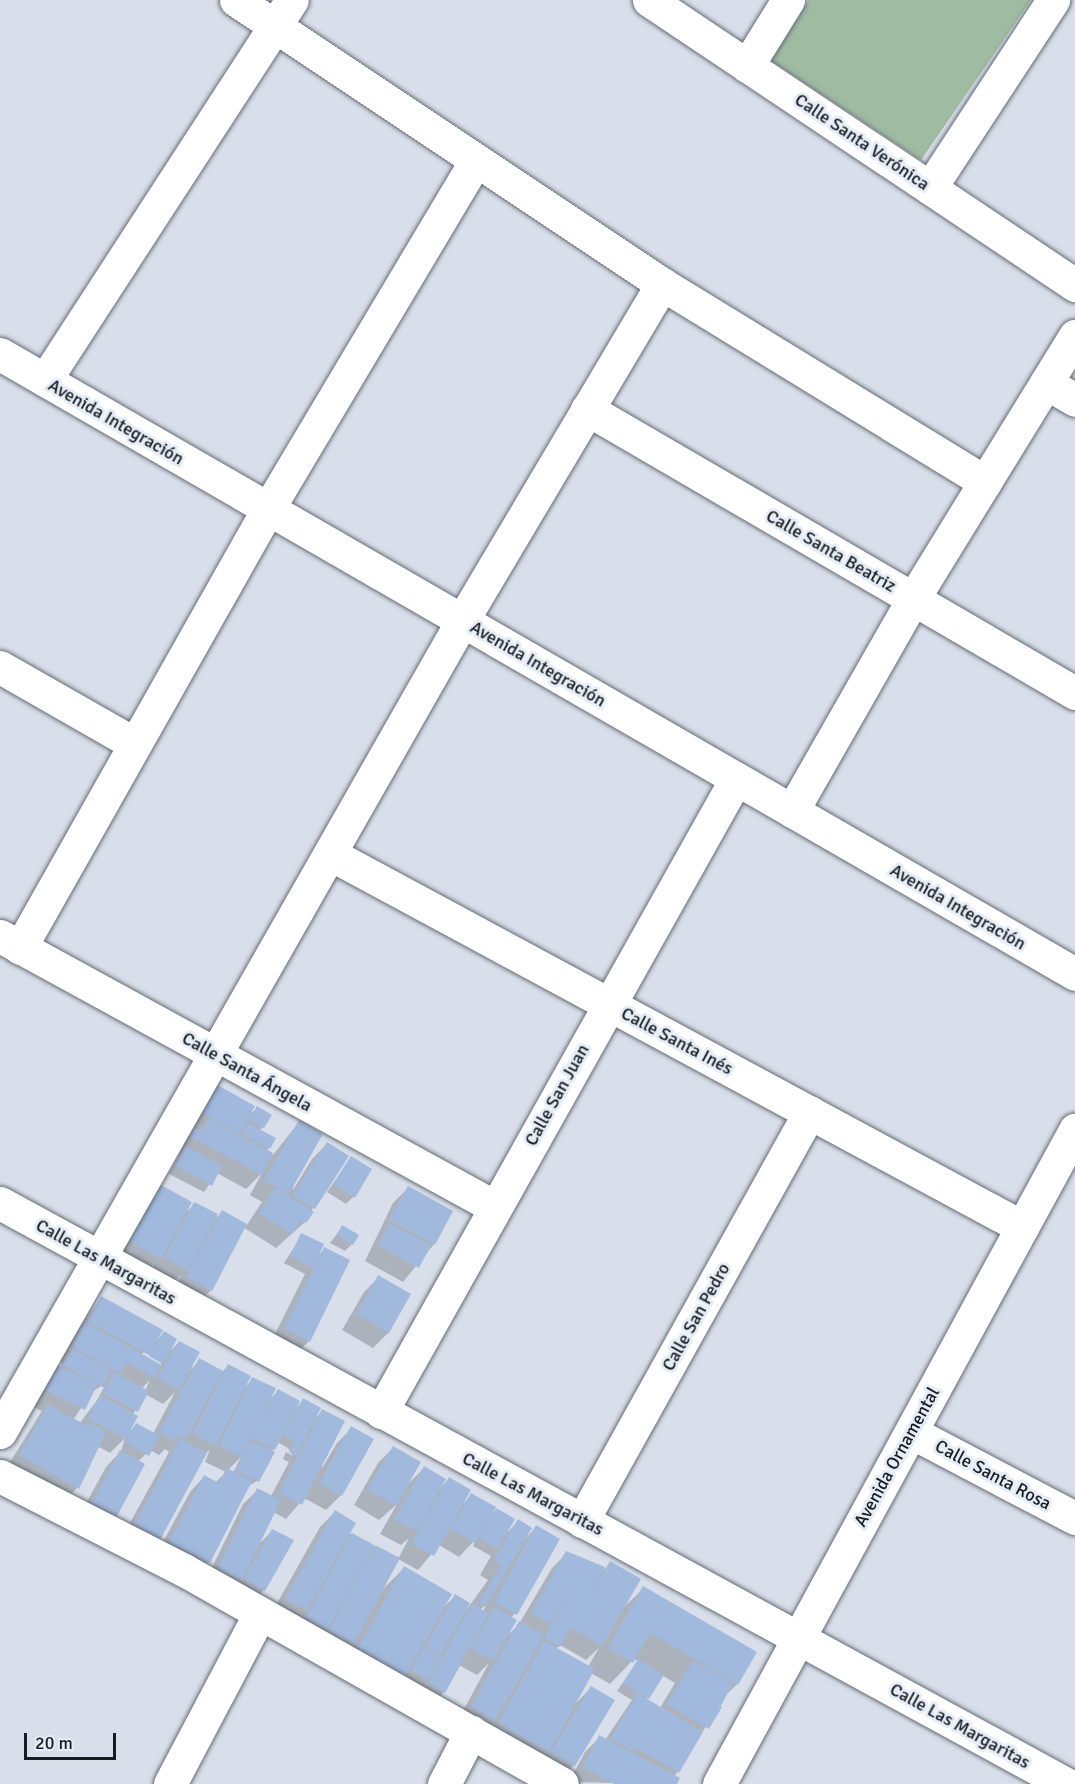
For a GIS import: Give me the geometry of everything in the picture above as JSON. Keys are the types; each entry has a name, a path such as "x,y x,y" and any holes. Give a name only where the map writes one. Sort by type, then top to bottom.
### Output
{"street":[{"path":"236,0 283,13 476,160 662,284 985,482"},
{"name":"Calle Santa Verónica","path":"649,0 1075,285"},
{"path":"747,66 788,0"},
{"path":"930,188 1053,0"},
{"path":"45,380 283,13"},
{"path":"10,942 135,744 267,509 476,160"},
{"path":"0,1432 332,855 462,621 662,284"},
{"path":"792,811 913,599 1075,336"},
{"name":"Avenida Integración","path":"0,354 1075,974"},
{"path":"1046,383 1075,400"},
{"name":"Calle Santa Beatriz","path":"587,409 1075,693"},
{"path":"0,667 135,744"},
{"name":"Calle San Juan","path":"381,1412 608,1003 736,779"},
{"name":"Calle Santa Inés","path":"332,855 1022,1227"},
{"name":"Calle Santa Ángela","path":"10,942 495,1207"},
{"name":"Calle San Pedro","path":"582,1521 810,1112"},
{"name":"Avenida Ornamental","path":"719,1784 1075,1130"},
{"name":"Calle Las Margaritas","path":"0,1203 1066,1784"},
{"name":"Calle Santa Rosa","path":"911,1432 1075,1518"},
{"path":"0,1476 260,1613 562,1784"},
{"path":"170,1784 260,1613"},
{"path":"444,1784 471,1732"}],"green space":[{"path":"809,0 1031,0 921,160 770,60"}],"building":[{"path":"214,1083 255,1106 240,1134 199,1111"},
{"path":"257,1106 272,1115 264,1128 249,1119"},
{"path":"209,1118 273,1153 262,1175 182,1132 187,1122 202,1131"},
{"path":"299,1120 323,1134 289,1194 264,1180"},
{"path":"248,1123 276,1138 270,1149 242,1134"},
{"path":"327,1142 349,1156 315,1209 293,1195"},
{"path":"185,1146 222,1166 212,1186 175,1166"},
{"path":"351,1156 372,1169 355,1198 333,1184"},
{"path":"159,1184 192,1202 161,1259 129,1241"},
{"path":"408,1186 453,1211 435,1245 389,1220"},
{"path":"275,1187 314,1212 306,1223 301,1220 292,1234 259,1213"},
{"path":"194,1202 218,1214 188,1271 164,1258"},
{"path":"222,1210 247,1224 212,1291 186,1277"},
{"path":"390,1224 431,1245 419,1268 378,1246"},
{"path":"342,1225 359,1235 353,1245 337,1235"},
{"path":"301,1233 324,1244 313,1268 290,1256"},
{"path":"324,1247 350,1260 310,1342 284,1328"},
{"path":"378,1275 411,1294 389,1333 356,1314"},
{"path":"101,1296 163,1330 149,1355 88,1321"},
{"path":"85,1322 161,1365 154,1378 127,1362 121,1374 71,1346"},
{"path":"164,1331 177,1339 163,1364 149,1356"},
{"path":"179,1341 200,1352 179,1390 157,1378"},
{"path":"72,1349 111,1370 102,1387 63,1365"},
{"path":"199,1358 223,1371 186,1439 178,1434 175,1441 159,1432"},
{"path":"51,1362 97,1385 85,1410 38,1387"},
{"path":"228,1364 251,1376 216,1446 193,1434"},
{"path":"114,1372 149,1391 138,1412 103,1393"},
{"path":"252,1377 276,1388 258,1426 278,1389 300,1401 275,1450 252,1438 242,1458 219,1446"},
{"path":"100,1395 138,1416 126,1439 88,1418"},
{"path":"303,1398 321,1408 296,1456 289,1452 294,1441 284,1435"},
{"path":"48,1404 87,1426 90,1423 106,1432 79,1489 19,1455"},
{"path":"322,1409 345,1421 302,1505 279,1493"},
{"path":"136,1423 160,1436 149,1456 125,1442"},
{"path":"351,1426 374,1439 342,1496 319,1483"},
{"path":"180,1439 207,1453 160,1540 134,1526"},
{"path":"252,1441 275,1452 259,1482 236,1470"},
{"path":"393,1446 421,1462 396,1506 367,1490"},
{"path":"120,1450 145,1464 116,1518 91,1505"},
{"path":"424,1466 446,1479 417,1531 394,1519"},
{"path":"227,1468 252,1481 210,1563 169,1542 204,1475 219,1483"},
{"path":"449,1477 471,1490 434,1556 411,1544"},
{"path":"257,1488 281,1500 242,1580 218,1568"},
{"path":"471,1493 496,1507 475,1543 451,1529"},
{"path":"496,1508 515,1519 498,1549 479,1538"},
{"path":"335,1510 356,1523 307,1611 285,1599"},
{"path":"518,1519 532,1528 485,1607 479,1603 501,1565 494,1560"},
{"path":"536,1525 560,1539 517,1615 494,1602"},
{"path":"272,1529 294,1540 265,1591 244,1579"},
{"path":"352,1533 374,1545 328,1629 306,1617"},
{"path":"375,1545 400,1558 354,1644 329,1630"},
{"path":"566,1551 605,1567 580,1612 610,1561 641,1579 602,1646 571,1628 560,1647 544,1638 577,1577 550,1624 531,1613"},
{"path":"404,1566 452,1594 405,1676 357,1649"},
{"path":"643,1586 757,1652 738,1685 650,1633 633,1663 608,1648"},
{"path":"455,1594 470,1603 441,1655 425,1646"},
{"path":"472,1604 489,1613 445,1693 428,1683"},
{"path":"495,1607 517,1620 493,1661 471,1648"},
{"path":"519,1621 544,1635 495,1721 471,1706"},
{"path":"544,1641 595,1669 549,1752 498,1723"},
{"path":"424,1647 441,1657 428,1680 411,1670"},
{"path":"638,1659 664,1675 649,1699 623,1683"},
{"path":"693,1661 733,1683 721,1706 715,1703 722,1707 709,1729 666,1704"},
{"path":"591,1686 615,1700 575,1766 551,1752"},
{"path":"637,1693 703,1732 679,1773 636,1748 634,1751 611,1738"},
{"path":"599,1735 680,1778 677,1784 614,1784 583,1767"}]}
